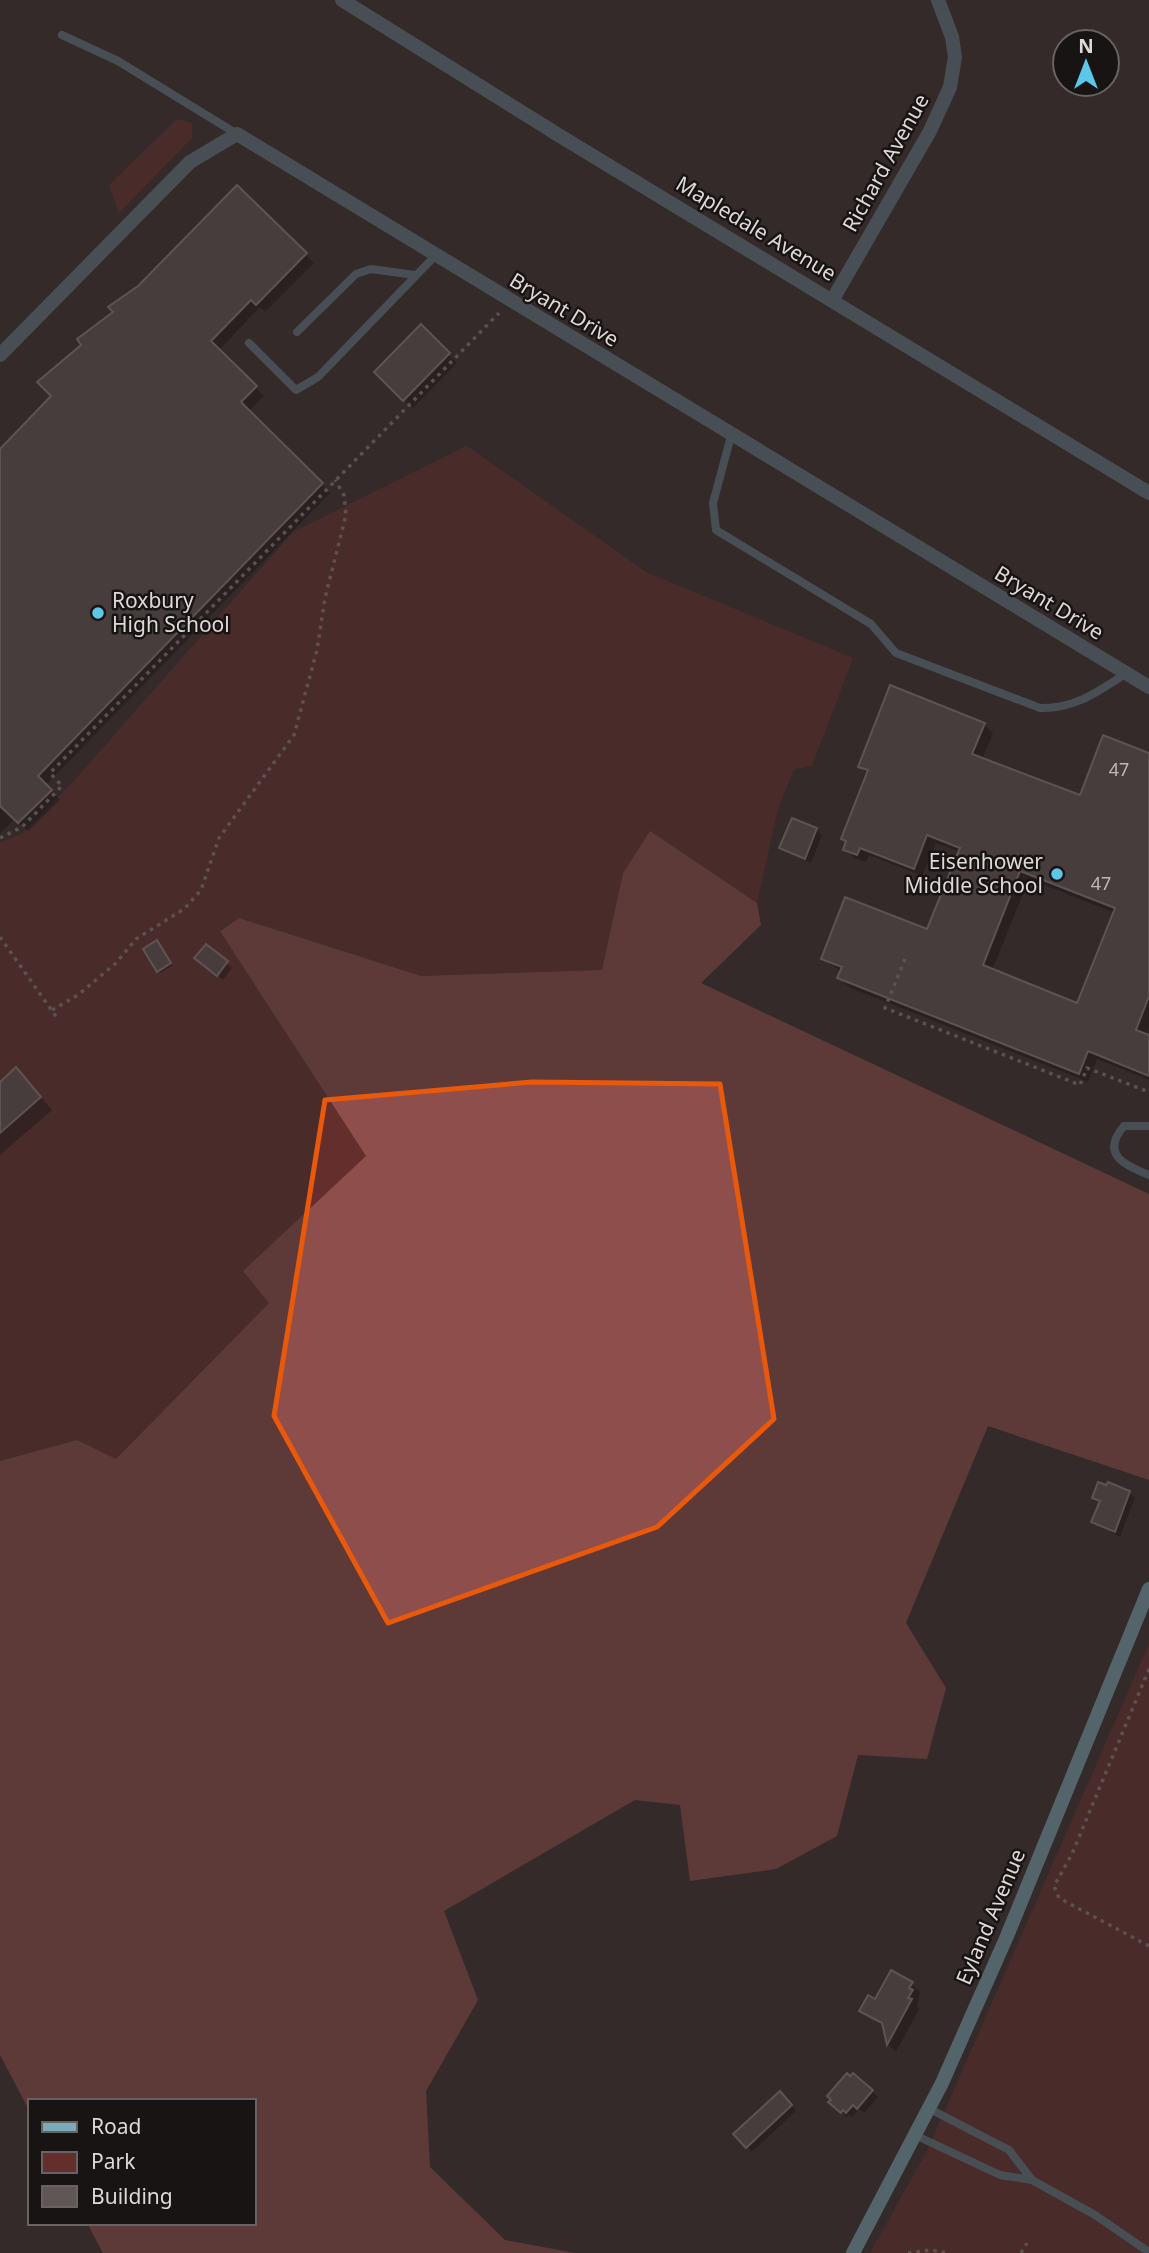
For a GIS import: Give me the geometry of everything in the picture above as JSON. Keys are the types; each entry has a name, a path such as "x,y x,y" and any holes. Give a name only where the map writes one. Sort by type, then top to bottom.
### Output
{"street":[{"name":"Mapledale Avenue","path":"342,0 560,136 833,299 1149,493"},
{"name":"Richard Avenue","path":"833,299 918,153 950,87 955,57 952,37 938,0"},
{"name":"Bryant Drive","path":"237,134 731,436 1149,687"},
{"path":"0,355 190,162 237,134"},
{"name":"Eyland Avenue","path":"853,2253 930,2109 1007,1936 1149,1589"}],"lane":[{"path":"62,35 118,61 237,134"},
{"path":"249,343 296,390 318,377 435,256"},
{"path":"297,332 356,274 370,269 415,275"},
{"path":"731,436 713,503 716,530 871,624 896,653 1040,708 1066,707 1087,699 1125,674"},
{"path":"1149,1126 1124,1126 1116,1135 1114,1144 1121,1162 1149,1175"},
{"path":"930,2109 1009,2150 1032,2180"},
{"path":"917,2136 1000,2175 1032,2180 1095,2215 1144,2251"}],"path":[{"path":"0,838 22,827 62,786 50,772 499,313"},
{"path":"52,1010 78,995 117,963 136,939 184,909 201,890 219,838 294,735 317,650 325,598 346,515 344,495 335,480"},
{"path":"0,937 57,1018"},
{"path":"905,960 885,1008 1080,1085 1087,1068 1149,1091"},
{"path":"1149,1669 1072,1854 1054,1886 1059,1898 1149,1946"},
{"path":"1021,2253 1027,2244"},
{"path":"908,2253 931,2250 948,2253"}],"highlighted area":[{"path":"532,1082 720,1084 774,1419 657,1527 388,1623 274,1416 325,1100"}],"green space":[{"path":"177,119 192,123 192,138 119,213 109,185"},
{"path":"467,446 646,572 853,658 812,766 794,769 778,809 757,903 650,832 623,873 602,970 421,976 239,918 220,930 367,1156 243,1271 269,1303 115,1460 77,1440 0,1461 0,843 23,833 71,784 293,532"},
{"path":"1149,1644 1149,2253 870,2253 927,2151"}],"shaded area":[{"path":"650,831 757,903 761,925 701,983 1149,1194 1149,1480 988,1426 906,1623 946,1688 927,1759 858,1755 837,1836 776,1869 690,1881 680,1805 635,1800 444,1911 478,2000 426,2091 430,2167 505,2240 575,2253 103,2253 88,2225 256,2225 256,2099 28,2099 28,2108 0,2055 0,1461 77,1440 116,1459 269,1303 243,1271 366,1156 220,931 239,918 421,976 602,970 623,873"}],"building":[{"name":"Roxbury High School","path":"237,185 307,253 256,305 251,300 211,341 257,386 241,402 323,483 38,776 52,790 18,823 0,806 0,449 51,396 37,382 81,345 77,339 113,312 108,307 138,286"},
{"path":"421,324 450,353 403,401 374,372"},
{"name":"Eisenhower Middle School","path":"890,685 985,723 972,754 1080,795 1103,735 1149,753 1149,996 1136,1030 1149,1035 1149,1076 1088,1051 1079,1074 837,978 842,967 821,959 845,897 927,929 960,848 927,835 914,869 860,848 857,855 843,850 846,841 841,839 868,770 858,767","holes":["1020,871 1115,908 1077,1003 983,965"]},
{"path":"792,818 817,828 805,859 779,848"},
{"path":"157,940 171,963 157,972 143,949"},
{"path":"206,944 228,961 217,976 194,958"},
{"path":"16,1067 41,1097 0,1133 0,1082"},
{"path":"1098,1482 1106,1485 1108,1482 1130,1491 1115,1532 1091,1522 1100,1501 1092,1498"},
{"path":"891,1970 913,1982 909,1988 913,1990 908,1998 912,1999 887,2045 882,2023 859,2011 868,1995 875,1999"},
{"path":"847,2073 850,2076 853,2073 873,2090 857,2109 853,2105 846,2113 843,2110 841,2113 828,2102 831,2100 827,2096"},
{"path":"780,2091 792,2105 746,2148 733,2134"}],"place":[{"name":"Roxbury High School","path":"98,613"},
{"name":"Eisenhower Middle School","path":"1057,874"}]}
